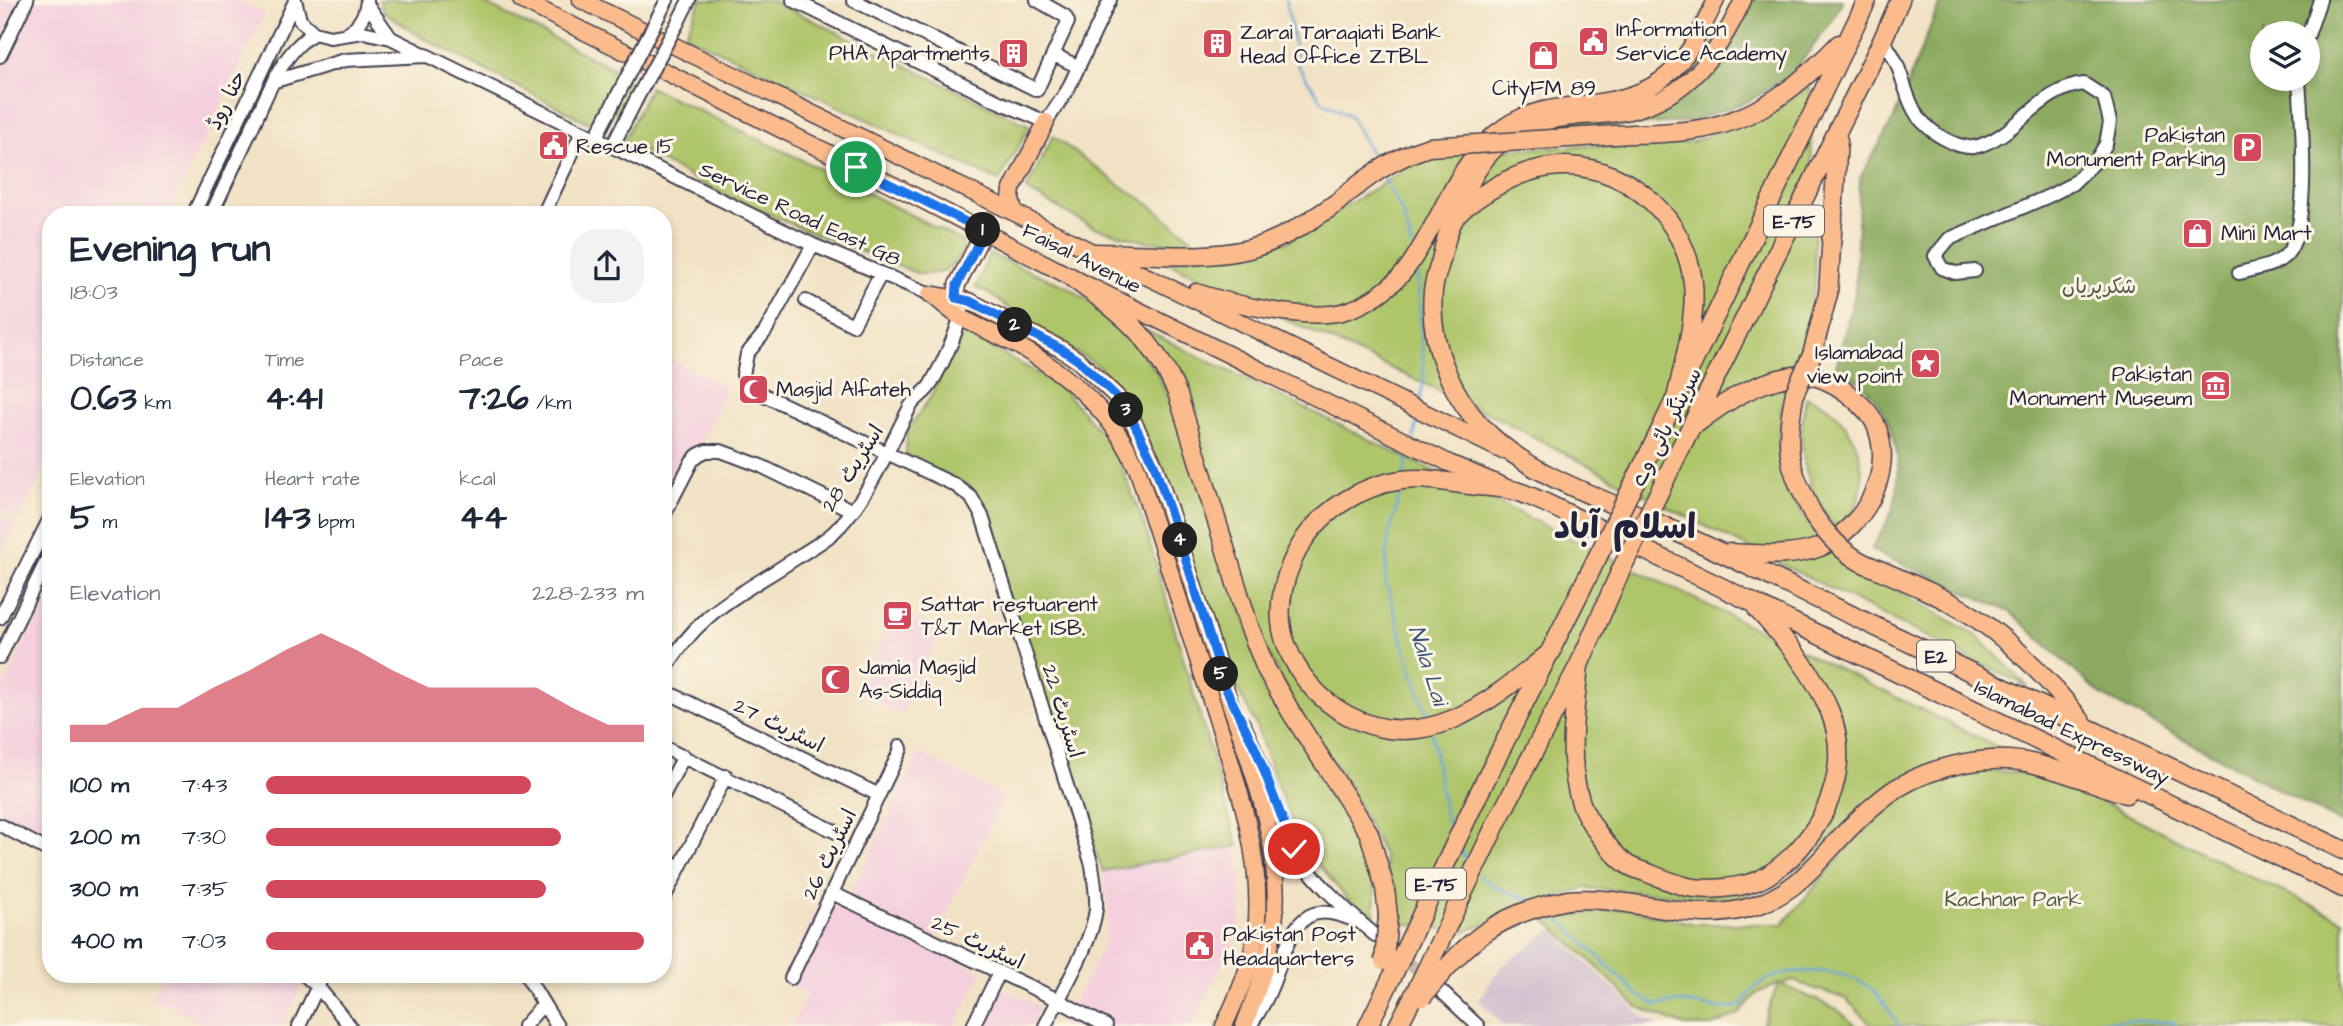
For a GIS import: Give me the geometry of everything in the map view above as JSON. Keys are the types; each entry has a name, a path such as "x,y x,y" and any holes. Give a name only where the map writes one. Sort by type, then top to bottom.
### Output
{"highway":[{"name":"سرینگر ہائی وے","path":"1372,1019 1388,968 1552,651 1675,404 1867,0"},
{"name":"سرینگر ہائی وے","path":"1399,1025 1420,992 1498,820 1578,666 1621,570 1839,130 1900,0"},
{"path":"1094,254 1186,256 1249,249 1283,236 1335,204 1384,165 1408,153 1429,147 1699,129 1731,121 1775,101 1810,75 1851,32"},
{"path":"1839,130 1828,294 1812,355 1795,392 1788,426 1789,457 1799,488 1823,530 1845,553 1974,617 2058,690 2087,729"},
{"path":"1449,210 1514,177 1548,167 1567,166 1604,172 1620,178 1648,198 1660,210 1687,255 1693,284 1687,347 1675,404"},
{"name":"Islamabad Expressway","path":"1449,210 1433,290 1434,328 1443,368 1470,413 1493,438 1528,464 1603,501 1723,553 2343,850"},
{"path":"1071,277 1119,312 1147,341 1166,368 1178,395 1248,626 1266,669 1369,833 1385,888 1388,968"},
{"path":"1688,434 1738,395 1767,382 1804,375 1823,379 1839,387 1859,403 1876,425 1883,453 1880,473 1870,501 1847,531 1820,547 1792,554 1723,553"},
{"name":"Islamabad Expressway","path":"1552,651 1489,700 1449,722 1433,727 1403,730 1375,727 1361,723 1334,708 1304,677 1285,641 1280,611 1285,581 1295,553 1312,528 1337,506 1370,487 1418,479 1515,491 1641,547 2343,888"},
{"path":"1578,666 1573,773 1581,805 1601,837 1625,864 1689,888 1731,887 1761,880 1781,866 1807,841 1827,809 1834,785 1839,748 1831,715 1821,691 1801,659 1750,601"},
{"path":"1420,992 1483,932 1513,915 1568,900 1604,898 1710,915 1768,901 1798,884 1856,822 1896,789 1928,773 1975,762 1995,760 2035,764 2199,819"}],"main road":[{"name":"Faisal Avenue","path":"521,0 1071,277 1450,463 1515,491"},
{"name":"Faisal Avenue","path":"581,0 986,198 1094,254 1150,278 1528,464"},
{"path":"1449,210 1466,165 1477,150 1508,124 1543,109 1624,98 1646,90 1662,80 1684,58 1716,0"},
{"path":"1150,278 1237,305 1317,315 1343,312 1372,298 1391,285 1406,269 1496,147 1513,135 1545,121 1626,112 1664,99 1691,80 1714,53 1743,0"},
{"path":"986,198 1009,183 1038,130 1046,122"},
{"path":"1015,213 1011,199 1013,189 1046,122"},
{"path":"959,308 957,285 984,231"},
{"path":"930,294 959,308 1018,327 1079,361 1116,396 1131,417 1154,464 1253,774 1273,860 1275,883 1272,938 1266,965 1244,1026"},
{"path":"959,308 1045,362 1092,399 1129,448 1138,471 1223,738 1249,833 1256,879 1256,929 1246,975 1224,1026"},
{"path":"1010,342 1018,327"},
{"path":"1249,833 1267,829"}],"street":[{"path":"0,56 27,0"},
{"path":"295,0 300,20 314,33 330,37 363,32 391,38"},
{"name":"حنا روڈ","path":"197,206 295,0"},
{"path":"596,139 667,0"},
{"path":"612,147 689,0"},
{"path":"793,0 997,101 1046,122 1067,91 1110,0"},
{"path":"853,0 1037,90 1068,22 1065,16 1037,0"},
{"path":"2313,21 2320,0"},
{"path":"346,34 359,24 367,2"},
{"path":"367,2 391,38"},
{"name":"حنا روڈ","path":"215,206 275,81 293,51 314,33"},
{"name":"Service Road East G8","path":"391,38 813,246 930,294"},
{"path":"1882,41 1892,52 1918,117 1933,132 1953,144 1972,147 1991,140 2037,104 2069,86 2084,84 2104,97 2110,122 2106,144 2095,162 2073,184 1949,239 1935,256 1942,268 1955,273 1975,271"},
{"path":"275,81 345,60 426,55"},
{"path":"1054,55 1079,67"},
{"path":"2239,273 2280,260 2294,243 2300,216 2304,169 2300,91"},
{"path":"547,206 582,132"},
{"name":"اسٹریٹ 22","path":"813,246 765,332 747,354 743,375 749,388 955,485 971,497 982,516 1092,865 1096,910 1089,937 1045,1026"},
{"path":"806,301 853,325 881,274"},
{"name":"اسٹریٹ 28","path":"672,658 699,624 724,603 832,534 853,511 912,403 930,386 959,308"},
{"path":"672,500 692,461 706,451 721,452 761,466 853,511"},
{"path":"0,618 42,534"},
{"path":"0,657 42,570"},
{"path":"1226,689 1256,750 1294,849 1312,873 1376,935"},
{"name":"اسٹریٹ 27","path":"672,694 879,795"},
{"name":"اسٹریٹ 26","path":"791,978 901,749 900,746"},
{"path":"672,751 836,832"},
{"path":"672,779 684,756"},
{"path":"672,883 726,776"},
{"path":"0,825 42,847"},
{"path":"672,863 680,867"},
{"name":"اسٹریٹ 25","path":"832,893 1107,1026"},
{"path":"1250,1026 1272,988 1288,945 1302,921 1310,916 1329,913 1360,922"},
{"path":"973,1026 999,974"},
{"path":"299,1026 319,983"},
{"path":"322,983 350,1026"},
{"path":"531,983 557,1026"},
{"path":"1441,991 1478,1026"},
{"path":"524,1026 540,1008 546,1008"}],"shaded area":[{"path":"0,0 237,0 265,14 171,206 42,206 42,472 19,519 0,510"},
{"path":"672,360 727,388 672,501"},
{"path":"0,516 16,524 0,557"},
{"path":"42,607 42,831 0,811 0,694"},
{"path":"897,610 941,631 901,715 857,693"},
{"path":"919,753 1004,796 934,940 848,900"},
{"path":"1234,847 1241,878 1241,927 1192,1026 1061,1026 1105,943 1109,916 1103,871"},
{"path":"822,899 982,972 955,1026 791,1026 807,995 782,981"},
{"path":"1552,929 1645,1019 1659,1026 1504,1026 1479,1000 1500,968"},
{"path":"159,983 303,983 281,1026 207,1026 151,997"},
{"path":"999,987 1040,1006 1030,1026 980,1026"}],"green space":[{"path":"379,0 478,0 624,74 637,98 595,126 421,37 383,11"},
{"path":"701,0 771,0 1030,126 999,181 685,35"},
{"path":"1743,0 1843,0 1832,21 1792,74 1749,101 1692,121 1619,126 1542,126 1669,104"},
{"name":"شکرپریاں","path":"1941,0 2343,0 2343,824 2101,695 2010,612 1871,550 1890,516 1896,495 1898,461 1890,428 1874,398 1860,382 1836,367 1855,293 1860,178 1893,120"},
{"path":"1810,86 1815,283 1803,344 1781,408 1779,449 1784,474 1808,523 1836,555 1977,636 2028,687 1681,514 1496,417 1164,260 1287,242 1434,152 1692,142 1772,112"},
{"path":"650,87 962,241 963,250 945,270 919,274 715,191 624,140"},
{"path":"1053,136 1145,201 1197,243 1148,242 1093,227 1026,190"},
{"path":"989,254 1070,288 1116,322 1157,372 1180,428 1270,692 1363,848 1375,890 1374,922 1354,907 1302,845 1255,723 1231,676 1133,411 1099,366 1050,337 988,293 976,288"},
{"path":"962,331 1060,386 1115,449 1145,527 1238,846 1103,871 1082,820 996,562 990,516 969,486 910,458 906,453 907,431 930,398"},
{"path":"1147,331 2002,749 1893,782 1800,867 1738,899 1584,888 1463,932 1395,922 1384,856 1349,785 1300,714 1260,638"},
{"path":"1806,397 1832,411 1843,422 1857,449 1861,464 1859,499 1837,530 1817,498 1805,467 1802,434"},
{"name":"Kachnar Park","path":"1988,771 2048,774 2247,875 2343,920 2343,1026 1873,1026 1846,999 1793,981 1780,984 1837,1009 1856,1026 1762,1026 1778,984 1757,993 1739,1014 1712,1026 1685,1026 1636,1006 1545,920 1625,908 1695,924 1783,924 1852,843 1897,800 1942,782"}],"waterway":[{"name":"Nala Lai","path":"1286,0 1298,66 1322,101 1350,116 1377,164"},
{"name":"Nala Lai","path":"1383,176 1403,214 1412,247"},
{"name":"Nala Lai","path":"1417,267 1424,378 1420,403"},
{"name":"Nala Lai","path":"1414,438 1418,417"},
{"name":"Nala Lai","path":"1403,475 1410,451"},
{"name":"Nala Lai","path":"1401,488 1388,540 1385,579 1409,663 1430,721"},
{"name":"Nala Lai","path":"1432,734 1443,805 1451,834"},
{"name":"Nala Lai","path":"1460,849 1469,864"},
{"name":"Nala Lai","path":"1480,876 1495,887 1534,902"},
{"name":"Nala Lai","path":"1548,912 1568,927 1639,996 1656,1005 1682,1002 1720,1009 1741,1006 1754,988 1778,975 1824,972 1864,984 1875,992 1899,1026"},
{"name":"Nala Lai","path":"2072,1026 2121,1021 2172,1022 2176,1026"}],"tunnel":[{"path":"1381,940 1429,980"}],"place":[{"name":"Information Service Academy","path":"1593,41"},
{"name":"Zarai Taraqiati Bank Head Office ZTBL","path":"1217,44"},
{"name":"PHA Apartments","path":"1013,53"},
{"name":"CityFM 89","path":"1544,56"},
{"name":"Rescue 15","path":"553,146"},
{"name":"Pakistan Monument Parking","path":"2248,147"},
{"name":"Mini Mart","path":"2198,233"},
{"name":"Islamabad view point","path":"1926,364"},
{"name":"Pakistan Monument Museum","path":"2215,386"},
{"name":"Masjid Alfateh","path":"753,389"},
{"name":"Sattar restuarent T&T Market ISB.","path":"898,616"},
{"name":"Jamia Masjid As-Siddiq","path":"836,679"},
{"name":"Pakistan Post Headquarters","path":"1200,946"}],"district":[{"name":"اسلام آباد","path":"1625,526"}],"route":[{"path":"856,167 984,231 957,285 956,298 970,301 1079,361 1116,396 1131,417 1154,464 1226,689 1256,750 1294,849"}]}
